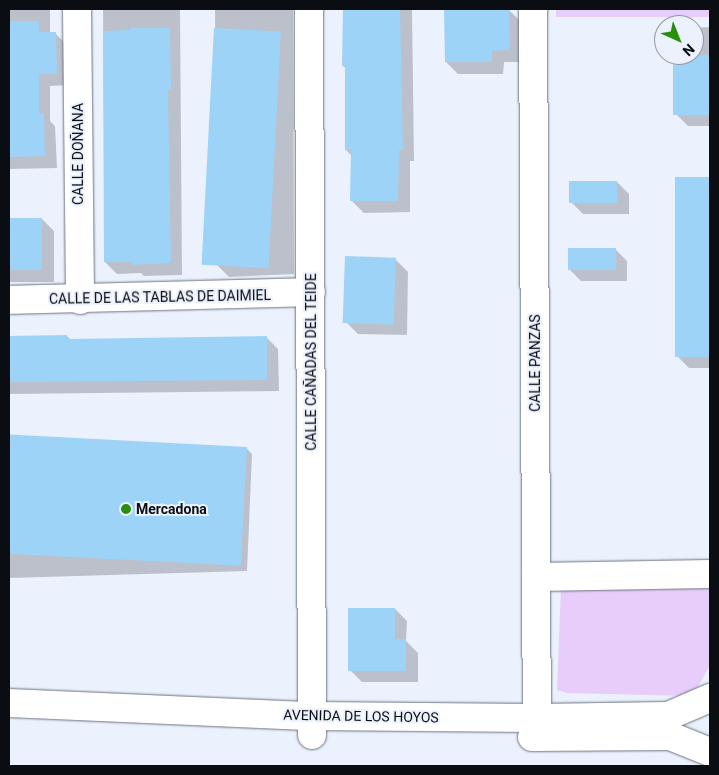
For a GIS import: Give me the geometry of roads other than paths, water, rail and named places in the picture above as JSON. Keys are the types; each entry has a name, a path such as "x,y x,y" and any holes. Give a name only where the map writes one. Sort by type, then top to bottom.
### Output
{"street":[{"name":"CALLE DOÑANA","path":"77,9 80,300"},
{"name":"CALLE CAÑADAS DEL TEIDE","path":"310,9 312,725"},
{"name":"CALLE PANZAS","path":"533,9 538,728"},
{"name":"CALLE DE LAS TABLAS DE DAIMIEL","path":"9,300 80,300 311,292"},
{"path":"536,577 710,574"},
{"name":"AVENIDA DE LOS HOYOS","path":"538,728 668,716 710,698"},
{"name":"AVENIDA DE LOS HOYOS","path":"9,703 312,725"},
{"name":"AVENIDA DE LOS HOYOS","path":"9,716 312,725 538,728 670,736 710,752"}],"place":[{"name":"Mercadona","path":"126,509"}]}
